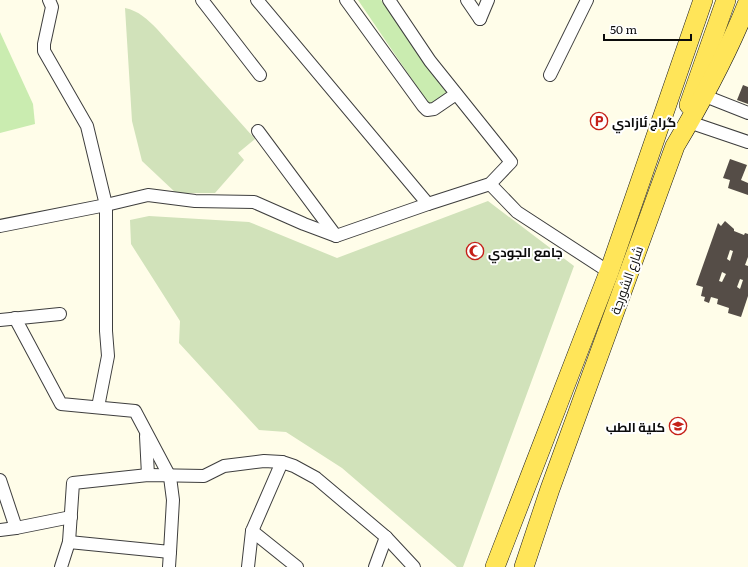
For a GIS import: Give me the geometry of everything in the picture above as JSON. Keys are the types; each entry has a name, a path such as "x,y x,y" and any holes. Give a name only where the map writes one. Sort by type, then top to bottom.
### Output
{"main road":[{"path":"495,567 609,272 703,0"},
{"path":"675,146 726,0"},
{"name":"شارع الشورجة","path":"524,567 550,489 675,146 705,96 726,54 748,2"}],"street":[{"path":"49,0 52,7 44,51 87,126 106,205 106,331 108,356 98,407"},
{"path":"202,0 260,75"},
{"path":"257,0 428,204"},
{"path":"346,0 427,110 434,109 456,94"},
{"path":"0,226 148,195 195,201 254,202 336,236 490,184 511,162 430,61 389,0"},
{"path":"466,0 480,20 488,0"},
{"path":"550,75 587,0"},
{"path":"705,96 748,113"},
{"path":"689,122 748,142"},
{"path":"258,131 336,236"},
{"path":"490,184 516,212 609,272"},
{"path":"0,320 60,314"},
{"path":"15,318 61,404 135,411 170,477 173,500 169,567"},
{"path":"146,430 148,475"},
{"path":"61,567 69,542 73,483 148,475 170,477 204,476 224,466 264,461 282,462 294,466 316,478 386,537 414,567"},
{"path":"248,567 252,531 282,462"},
{"path":"0,480 16,528"},
{"path":"0,530 71,517"},
{"path":"252,531 297,567"},
{"path":"375,567 386,537"},
{"path":"69,542 170,552"}],"green space":[{"path":"358,0 381,0 448,91 430,106"},
{"path":"125,8 139,13 157,29 255,139 238,153 244,160 215,193 176,193 142,161 132,121"},
{"path":"0,32 33,104 35,124 0,133"},
{"path":"488,201 574,266 463,567 457,567 342,468 286,432 259,430 179,343 180,321 131,244 130,220 149,216 249,222 337,258"}],"building":[{"path":"743,85 748,87 748,104 737,100"},
{"path":"730,159 747,165 741,180 748,183 748,195 728,188 730,180 723,178"},
{"path":"725,221 734,229 734,231 744,235 745,233 748,234 748,257 745,265 748,266 748,296 741,317 728,313 729,308 717,304 718,299 711,297 709,303 704,301 705,297 701,296 703,287 696,285 718,223 721,226","holes":["730,250 733,251 730,261 727,259","722,272 726,274 722,282 719,281","740,279 743,280 740,289 737,287"]}],"place":[{"name":"گراج ئازادي","path":"599,121"},
{"name":"جامع الجودي","path":"475,251"},
{"name":"كلية الطب","path":"678,426"}]}
